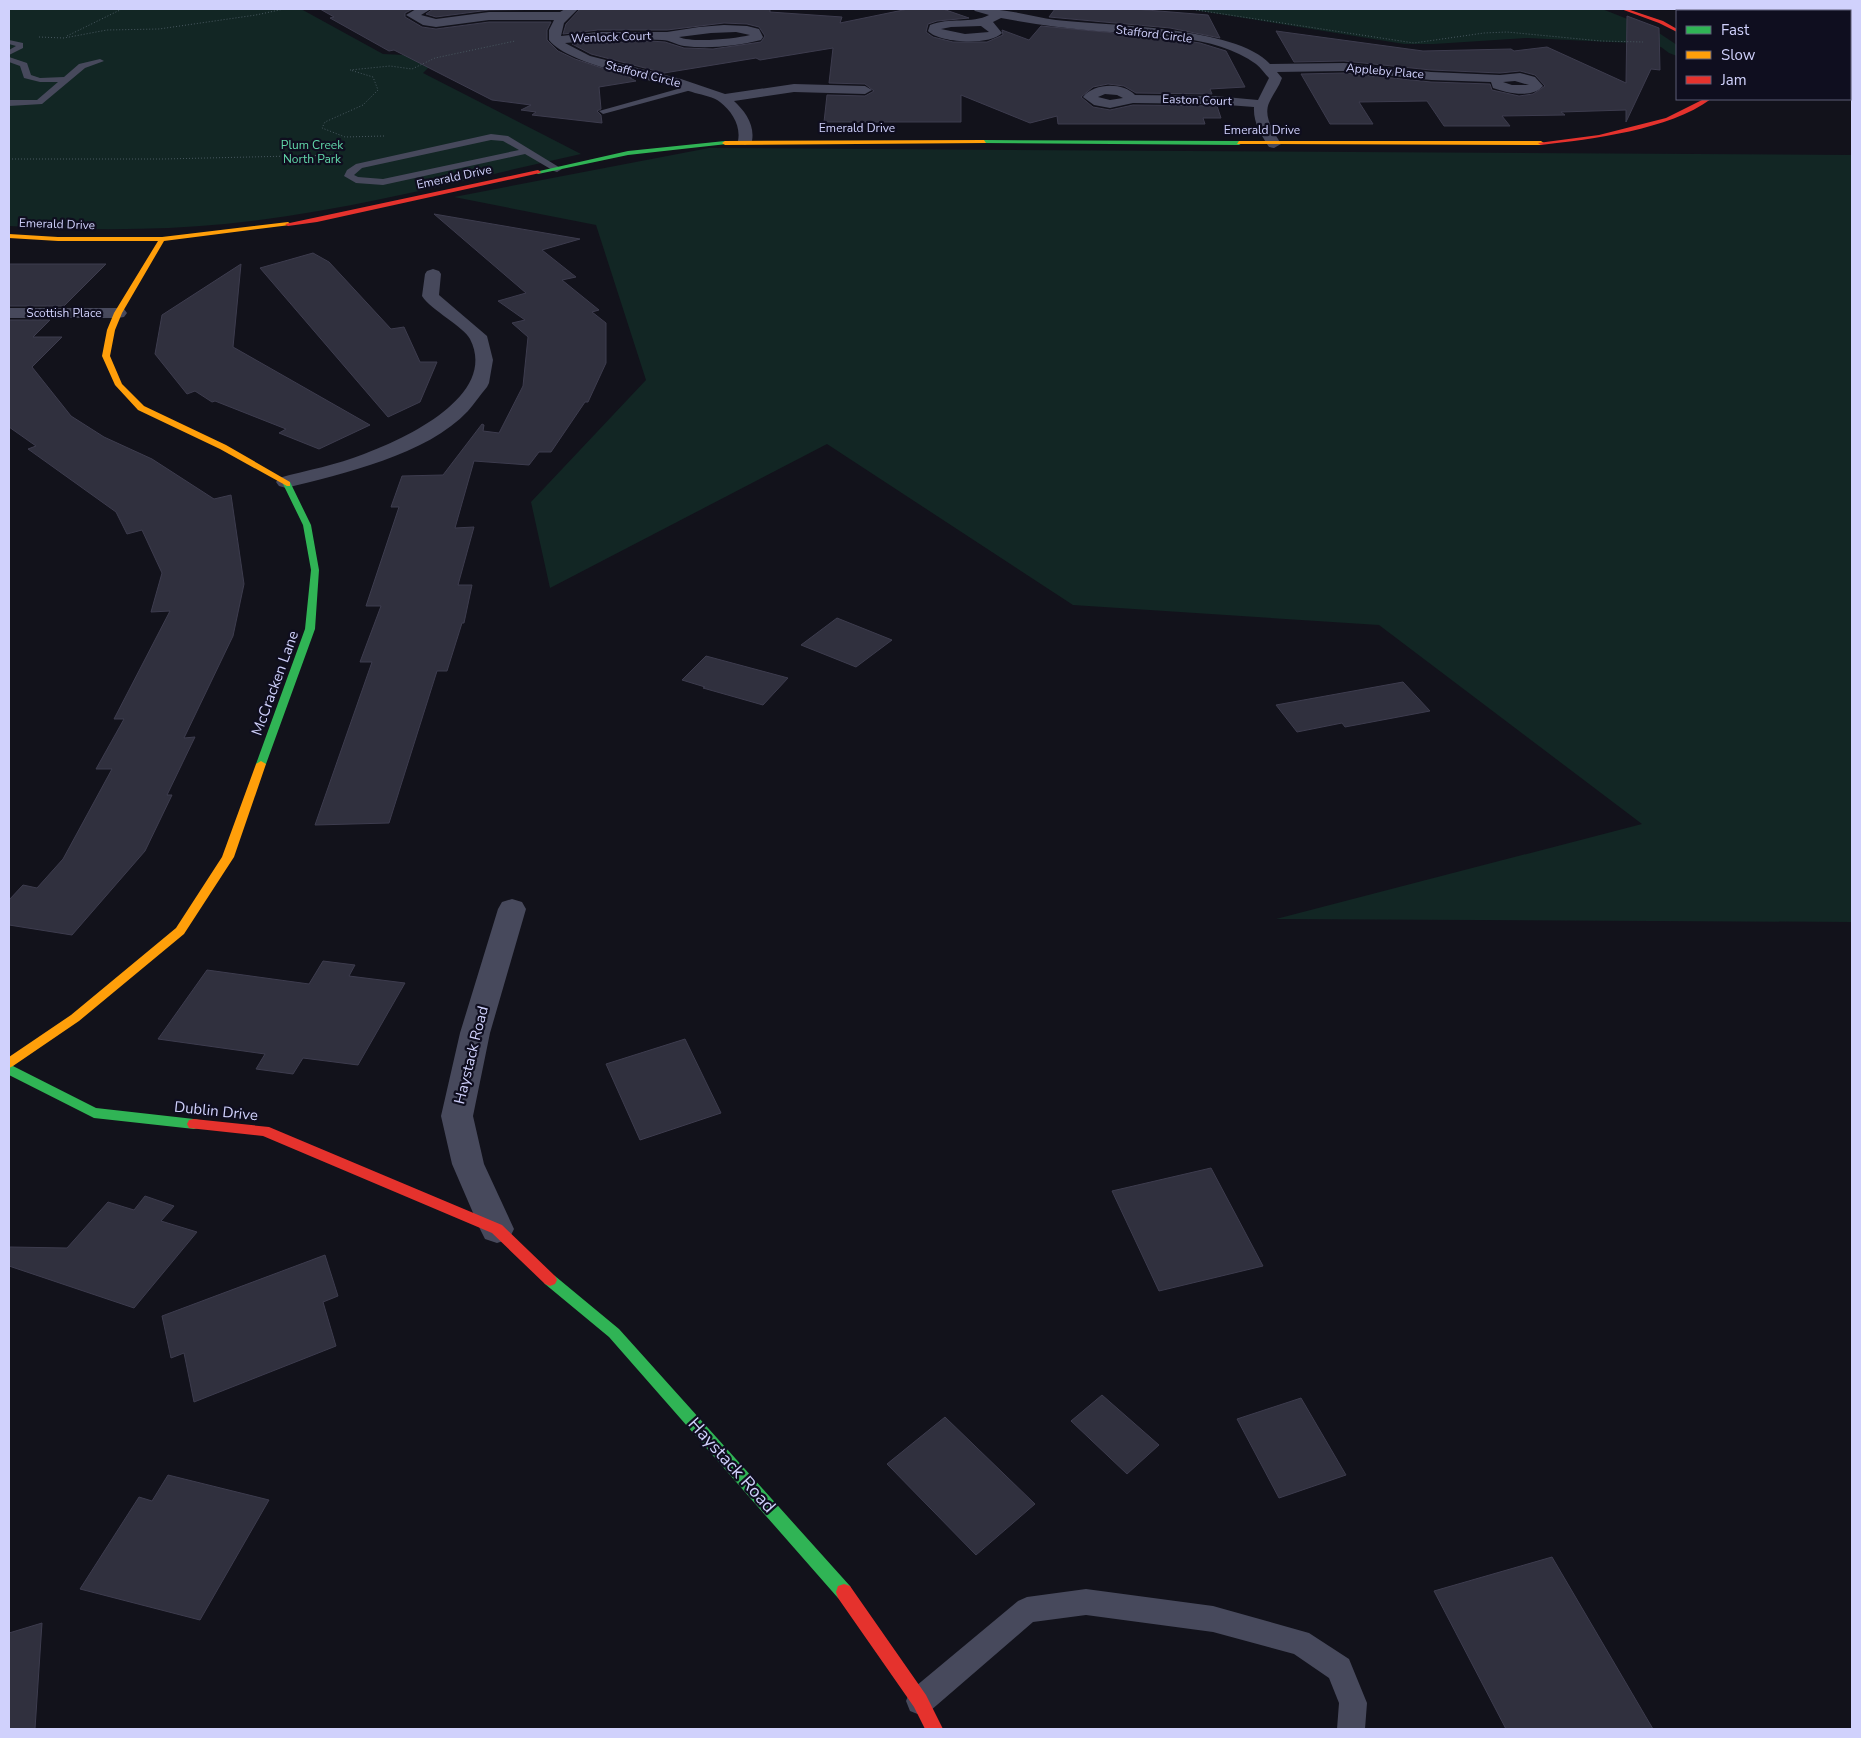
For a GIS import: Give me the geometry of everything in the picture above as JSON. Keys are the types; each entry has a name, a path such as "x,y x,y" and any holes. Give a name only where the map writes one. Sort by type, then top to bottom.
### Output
{"street":[{"path":"425,9 412,15 427,22 436,23 471,18 568,12"},
{"path":"452,9 471,18"},
{"name":"Stafford Circle","path":"979,9 1068,25 1186,36 1231,47 1260,59 1270,68"},
{"path":"1623,9 1661,22 1676,30"},
{"path":"555,38 555,26 568,12"},
{"path":"983,22 999,14"},
{"name":"Wenlock Court","path":"555,38 667,36 693,31 744,30 755,32 757,37 741,41 688,43 667,36"},
{"name":"Stafford Circle","path":"555,38 563,48 586,60 692,86 724,98 738,112 746,132 745,141"},
{"name":"Appleby Place","path":"1270,68 1344,67 1431,76 1500,79"},
{"path":"1270,68 1276,78 1273,88 1262,104 1261,115 1264,127 1274,144"},
{"path":"724,98 759,91 794,88 865,90"},
{"name":"Easton Court","path":"1131,99 1214,100 1262,104"},
{"name":"Emerald Drive","path":"9,236 58,239 162,238 317,220 628,153 679,146 745,141 1526,144 1599,137 1668,120 1706,100"},
{"path":"162,238 118,313 111,330 106,356 119,385 140,408 223,447 286,482 370,459 427,433 460,408 480,383 484,360 478,336 430,296 433,274"},
{"name":"Scottish Place","path":"9,312 118,313"},
{"name":"McCracken Lane","path":"9,1063 75,1018 180,932 228,857 310,630 315,570 307,525 286,482"},
{"name":"Haystack Road","path":"497,1229 468,1164 457,1116 475,1033 512,909"},
{"name":"Dublin Drive","path":"9,1069 94,1113 264,1131 418,1195"},
{"name":"Haystack Road","path":"418,1195 497,1229 545,1276 620,1340 838,1584 920,1701 934,1729"}],"lane":[{"path":"9,42 20,45 19,48 9,53"},
{"path":"9,59 24,66 27,76 40,80 67,79"},
{"path":"9,103 39,102 82,66 100,60"},
{"path":"603,111 692,86"},
{"path":"526,151 383,182 356,180 349,176 350,172 359,166 491,137 505,138 557,169"},
{"path":"920,1701 1027,1610 1086,1602 1213,1619 1300,1642 1340,1669 1354,1703 1351,1729"}],"path":[{"path":"64,38 122,9"},
{"path":"35,36 64,38 107,30 147,30 214,22 284,9"},
{"path":"1190,9 1414,43 1505,32 1543,33 1601,41 1645,42"},
{"path":"387,136 352,138 336,136 322,128 325,122 363,105 378,90 373,77 350,70 390,66 412,69 435,58 531,38 555,38"},
{"path":"9,159 164,159 344,155"}],"green space":[{"name":"Plum Creek North Park","path":"9,9 301,9 383,54 427,56 436,60 423,73 581,154 404,194 270,219 144,229 9,226"},
{"path":"1188,9 1602,9 1653,29 1676,44 1676,56 1661,47 1631,43 1527,38 1404,44"},
{"path":"709,148 1852,155 1852,922 1276,919 1642,824 1379,625 1073,605 827,444 550,588 531,502 646,380 596,225 454,197"}],"building":[{"path":"320,9 413,9 405,13 405,17 422,27 436,29 489,22 551,22 547,30 547,40 558,51 636,81 599,87 601,109 597,111 601,115 602,123 532,115 536,112 521,110 531,105 492,100 394,50 389,51 330,18 334,17"},
{"path":"433,9 562,9 489,10 436,17 426,14"},
{"path":"580,9 770,9 770,12 842,17 840,23 908,9 943,9 969,18 937,21 928,24 926,32 933,37 953,42 987,42 1003,35 1002,30 1029,40 1041,26 1200,43 1226,51 1245,87 1210,89 1212,94 1136,93 1124,86 1108,84 1093,87 1081,97 1093,107 1110,110 1133,105 1217,106 1221,118 1203,118 1205,124 1058,124 1057,116 1030,123 961,95 961,122 824,122 827,95 865,96 874,91 865,84 829,83 833,48 664,73 591,54 572,44 650,41 665,42 684,48 713,49 761,42 765,36 759,27 747,24 724,23 667,30 598,30 563,34 566,24"},
{"path":"1055,9 1134,9 1208,15 1220,38 1170,28 1049,17"},
{"path":"1627,16 1659,28 1660,70 1651,69 1626,122 1626,110 1561,112 1565,115 1502,116 1510,126 1444,126 1427,101 1359,102 1373,124 1330,124 1301,74 1344,73 1431,82 1490,84 1492,90 1519,96 1533,94 1545,86 1535,75 1520,71 1500,73 1431,70 1344,61 1294,62 1276,31 1423,51 1511,49 1514,51 1547,47 1626,83"},
{"path":"434,214 580,239 542,250 576,277 562,280 599,310 592,312 606,323 606,363 588,402 585,402 551,452 539,452 529,465 474,461 455,528 474,527 458,585 472,585 464,623 462,623 447,671 437,671 389,823 315,825 372,662 360,662 381,606 366,606 399,507 391,507 402,476 443,475 482,424 484,425 483,431 499,433 523,386 528,337 512,323 525,320 498,301 526,293"},
{"path":"313,253 329,262 391,329 404,327 420,362 437,362 420,402 388,417 260,268"},
{"path":"9,264 106,264 64,306 9,306"},
{"path":"241,264 233,347 370,425 319,449 279,433 286,429 215,401 212,402 195,391 187,394 155,354 162,315"},
{"path":"9,320 50,320 33,337 62,337 32,367 71,416 104,437 152,459 214,499 231,495 244,584 233,636 184,738 195,737 167,795 172,795 145,851 72,935 9,925 9,900 23,885 37,888 63,859 112,769 96,769 124,719 114,719 170,611 151,612 162,573 142,530 127,534 116,512 28,449 36,446 9,427"},
{"path":"837,618 892,640 856,667 801,645"},
{"path":"706,656 788,678 763,705 682,680"},
{"path":"1403,682 1430,711 1345,727 1342,723 1297,732 1276,705"},
{"path":"323,961 355,965 349,976 405,983 358,1065 303,1058 293,1074 256,1069 265,1054 158,1039 207,970 309,984"},
{"path":"685,1039 721,1113 640,1140 606,1064"},
{"path":"1211,1168 1263,1266 1159,1291 1112,1191"},
{"path":"145,1196 174,1206 161,1221 197,1232 134,1308 9,1266 9,1247 67,1248 108,1202 134,1210"},
{"path":"325,1255 338,1296 323,1302 336,1346 194,1402 184,1353 171,1358 162,1316"},
{"path":"1102,1395 1159,1445 1127,1474 1071,1421"},
{"path":"1301,1398 1346,1475 1279,1498 1237,1419"},
{"path":"945,1417 1035,1504 976,1555 887,1464"},
{"path":"168,1475 269,1500 200,1620 80,1589 139,1497 152,1501"},
{"path":"1552,1557 1653,1729 1506,1729 1434,1591"},
{"path":"42,1623 35,1729 9,1729 9,1633"}],"traffic: fast":[{"path":"984,142 1239,143"},
{"path":"538,172 628,153 725,143"},
{"path":"261,764 310,629 315,570 307,525 287,484"},
{"path":"9,1069 94,1113 194,1124"},
{"path":"550,1280 614,1333 844,1592"}],"traffic: slow":[{"path":"725,143 984,142"},
{"path":"1239,143 1541,143"},
{"path":"9,236 58,239 162,239 288,224"},
{"path":"162,239 118,313 111,330 106,356 119,385 141,408 223,447 287,484"},
{"path":"9,1063 75,1018 180,931 228,857 261,764"}],"traffic: jam":[{"path":"1623,9 1661,22 1676,30"},
{"path":"1541,143 1599,137 1668,119 1706,100"},
{"path":"288,224 317,220 538,172"},
{"path":"194,1124 264,1131 497,1229 550,1280"},
{"path":"844,1592 920,1701 934,1729"}]}
